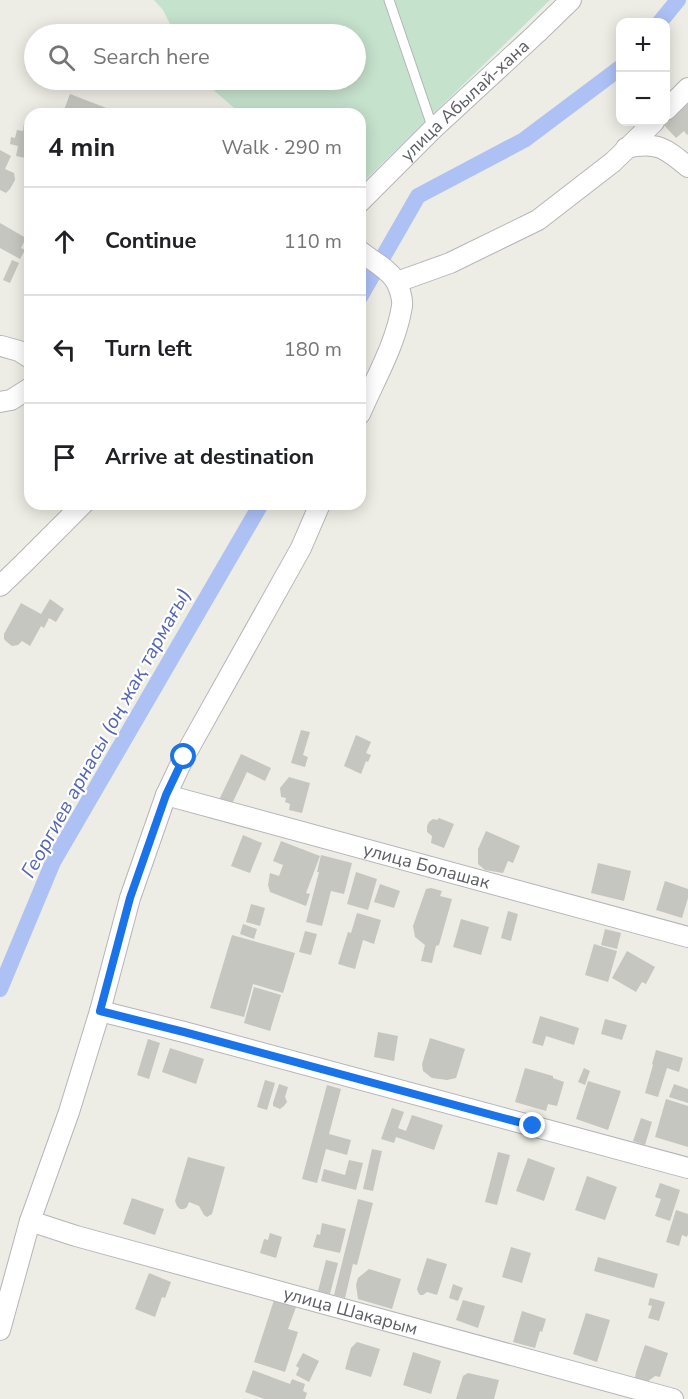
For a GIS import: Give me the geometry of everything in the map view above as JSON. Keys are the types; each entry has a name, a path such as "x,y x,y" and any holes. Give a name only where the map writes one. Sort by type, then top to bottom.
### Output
{"street":[{"name":"улица Абылай-хана","path":"366,196 433,129 571,0"},
{"path":"670,106 688,88"},
{"path":"366,401 394,338 402,304 378,266 450,263 538,220 612,162 650,126"},
{"path":"626,148 652,145 669,151 688,167"},
{"path":"1,346 24,354"},
{"path":"0,402 11,400 24,392"},
{"path":"0,586 77,510"},
{"path":"0,1330 30,1221 69,1112 100,1011 130,898 166,795 184,757 301,548 317,510"},
{"name":"улица Болашак","path":"166,795 688,937"},
{"path":"100,1011 688,1168"},
{"name":"улица Шакарым","path":"30,1221 87,1239 673,1399"}],"lane":[{"path":"388,0 433,129"}],"green space":[{"path":"154,0 550,0 366,179 366,108 234,108 213,90 366,90 366,24 170,24 163,10"}],"building":[{"path":"70,94 106,108 65,108"},
{"path":"688,98 687,135 684,131 676,138 665,126 670,126 670,114"},
{"path":"24,123 24,158 16,156 18,146 10,144 11,137 15,138 17,130 23,131"},
{"path":"0,150 11,156 5,169 14,173 15,180 6,193 0,190"},
{"path":"0,223 24,237 21,248 24,252 20,259 0,248"},
{"path":"12,260 19,263 10,283 3,280"},
{"path":"50,599 64,609 56,622 49,618 44,628 41,626 30,646 22,641 12,646 4,639 4,634 21,603 41,614"},
{"path":"301,730 310,732 303,755 308,757 305,767 291,763"},
{"path":"356,735 371,742 366,753 371,755 361,774 344,766"},
{"path":"241,754 271,768 265,781 247,772 231,806 219,800"},
{"path":"289,777 310,783 302,813 289,810 290,804 285,802 286,798 281,797 280,788"},
{"path":"439,818 454,824 444,848 431,843 432,836 427,832 429,822"},
{"path":"486,831 520,846 513,863 508,861 503,873 485,870 478,864 478,849"},
{"path":"243,835 262,843 250,873 231,866"},
{"path":"281,841 320,856 306,893 310,894 306,906 270,892 268,885 270,873 279,876 283,865 273,861"},
{"path":"321,855 352,863 344,894 331,891 322,926 306,922"},
{"path":"598,863 631,871 624,901 591,893"},
{"path":"356,872 377,879 368,910 347,904"},
{"path":"665,881 688,889 688,898 682,918 656,910"},
{"path":"380,884 400,891 394,908 374,902"},
{"path":"426,889 442,891 440,896 452,899 432,963 421,961 425,945 415,937 413,926"},
{"path":"251,904 265,908 260,926 246,922"},
{"path":"508,911 518,914 511,941 501,938"},
{"path":"357,913 381,920 374,944 363,940 355,969 338,964 348,932 351,933"},
{"path":"461,919 489,927 481,955 453,947"},
{"path":"243,924 257,929 254,939 240,934"},
{"path":"605,929 621,933 617,949 601,945"},
{"path":"305,931 317,934 311,955 299,952"},
{"path":"232,935 295,953 283,993 253,984 244,1017 210,1008"},
{"path":"594,944 617,951 608,982 585,975"},
{"path":"627,951 655,967 646,984 642,982 636,992 612,978"},
{"path":"254,987 281,995 270,1031 244,1023"},
{"path":"540,1016 579,1028 574,1045 546,1036 543,1046 532,1043"},
{"path":"605,1019 627,1025 622,1040 601,1034"},
{"path":"378,1032 398,1036 394,1061 374,1057"},
{"path":"430,1038 465,1049 456,1078 447,1080 432,1078 423,1071 422,1064"},
{"path":"148,1039 160,1043 149,1079 137,1075"},
{"path":"170,1048 204,1059 196,1084 162,1072"},
{"path":"656,1050 683,1058 679,1072 667,1068 658,1097 645,1093"},
{"path":"525,1068 553,1076 564,1082 557,1106 548,1104 546,1111 515,1102"},
{"path":"584,1068 590,1071 585,1085 578,1082"},
{"path":"265,1080 275,1083 267,1110 257,1107"},
{"path":"588,1081 621,1091 608,1130 576,1119"},
{"path":"279,1084 288,1087 285,1097 287,1102 280,1109 273,1106"},
{"path":"674,1084 688,1089 688,1103 669,1097"},
{"path":"327,1085 341,1089 329,1134 351,1140 347,1155 326,1149 317,1183 302,1179"},
{"path":"666,1099 688,1106 688,1147 655,1137"},
{"path":"392,1108 404,1112 398,1128 406,1131 412,1115 443,1125 434,1150 396,1137 394,1143 381,1139"},
{"path":"641,1118 652,1122 645,1145 633,1141"},
{"path":"372,1149 382,1151 373,1191 363,1189"},
{"path":"498,1152 510,1155 497,1205 485,1202"},
{"path":"188,1157 225,1167 212,1214 207,1217 199,1206 189,1202 187,1207 180,1209 175,1201"},
{"path":"528,1158 555,1168 544,1201 516,1191"},
{"path":"349,1160 363,1163 356,1190 321,1181 324,1169 345,1175"},
{"path":"587,1176 617,1187 605,1220 575,1210"},
{"path":"660,1183 680,1190 670,1221 655,1216 661,1199 655,1197"},
{"path":"132,1198 164,1209 155,1235 123,1224"},
{"path":"358,1199 373,1203 357,1265 353,1264 345,1298 334,1295"},
{"path":"676,1210 688,1214 688,1234 687,1237 682,1235 679,1246 666,1242"},
{"path":"322,1223 346,1229 340,1253 313,1247 317,1234 320,1235"},
{"path":"270,1233 282,1237 276,1258 260,1253 264,1239 268,1240"},
{"path":"511,1247 531,1253 522,1283 502,1277"},
{"path":"598,1257 658,1274 654,1288 594,1271"},
{"path":"427,1258 447,1264 437,1295 427,1292 420,1295 417,1289"},
{"path":"326,1260 338,1263 330,1294 318,1291"},
{"path":"369,1269 401,1279 392,1309 358,1299 356,1285 358,1278"},
{"path":"149,1273 171,1282 165,1298 162,1297 155,1317 135,1309"},
{"path":"453,1284 463,1288 458,1301 449,1298"},
{"path":"650,1298 665,1302 659,1321 648,1318 652,1306 648,1305"},
{"path":"274,1300 296,1307 288,1329 298,1332 285,1372 254,1362"},
{"path":"463,1300 485,1306 478,1328 456,1320"},
{"path":"522,1311 546,1319 535,1348 513,1342"},
{"path":"586,1313 610,1320 597,1362 573,1354"},
{"path":"357,1342 380,1349 371,1377 345,1369 351,1348"},
{"path":"645,1345 668,1353 660,1377 655,1376 647,1382 635,1378"},
{"path":"413,1352 441,1361 431,1394 403,1385"},
{"path":"303,1353 319,1361 309,1382 296,1375 299,1368 296,1366"},
{"path":"253,1370 290,1384 292,1379 305,1384 303,1391 307,1393 305,1399 264,1399 245,1392"},
{"path":"468,1373 499,1380 494,1399 456,1399 463,1376"}],"waterway":[{"name":"Георгиев арнасы (оң жақ тармағы)","path":"663,18 678,0"},
{"name":"Георгиев арнасы (оң жақ тармағы)","path":"366,287 418,196 524,140 616,71"},
{"name":"Георгиев арнасы (оң жақ тармағы)","path":"0,989 53,862 258,510"}],"route":[{"path":"184,757 166,795 130,898 100,1011 533,1126"}]}
